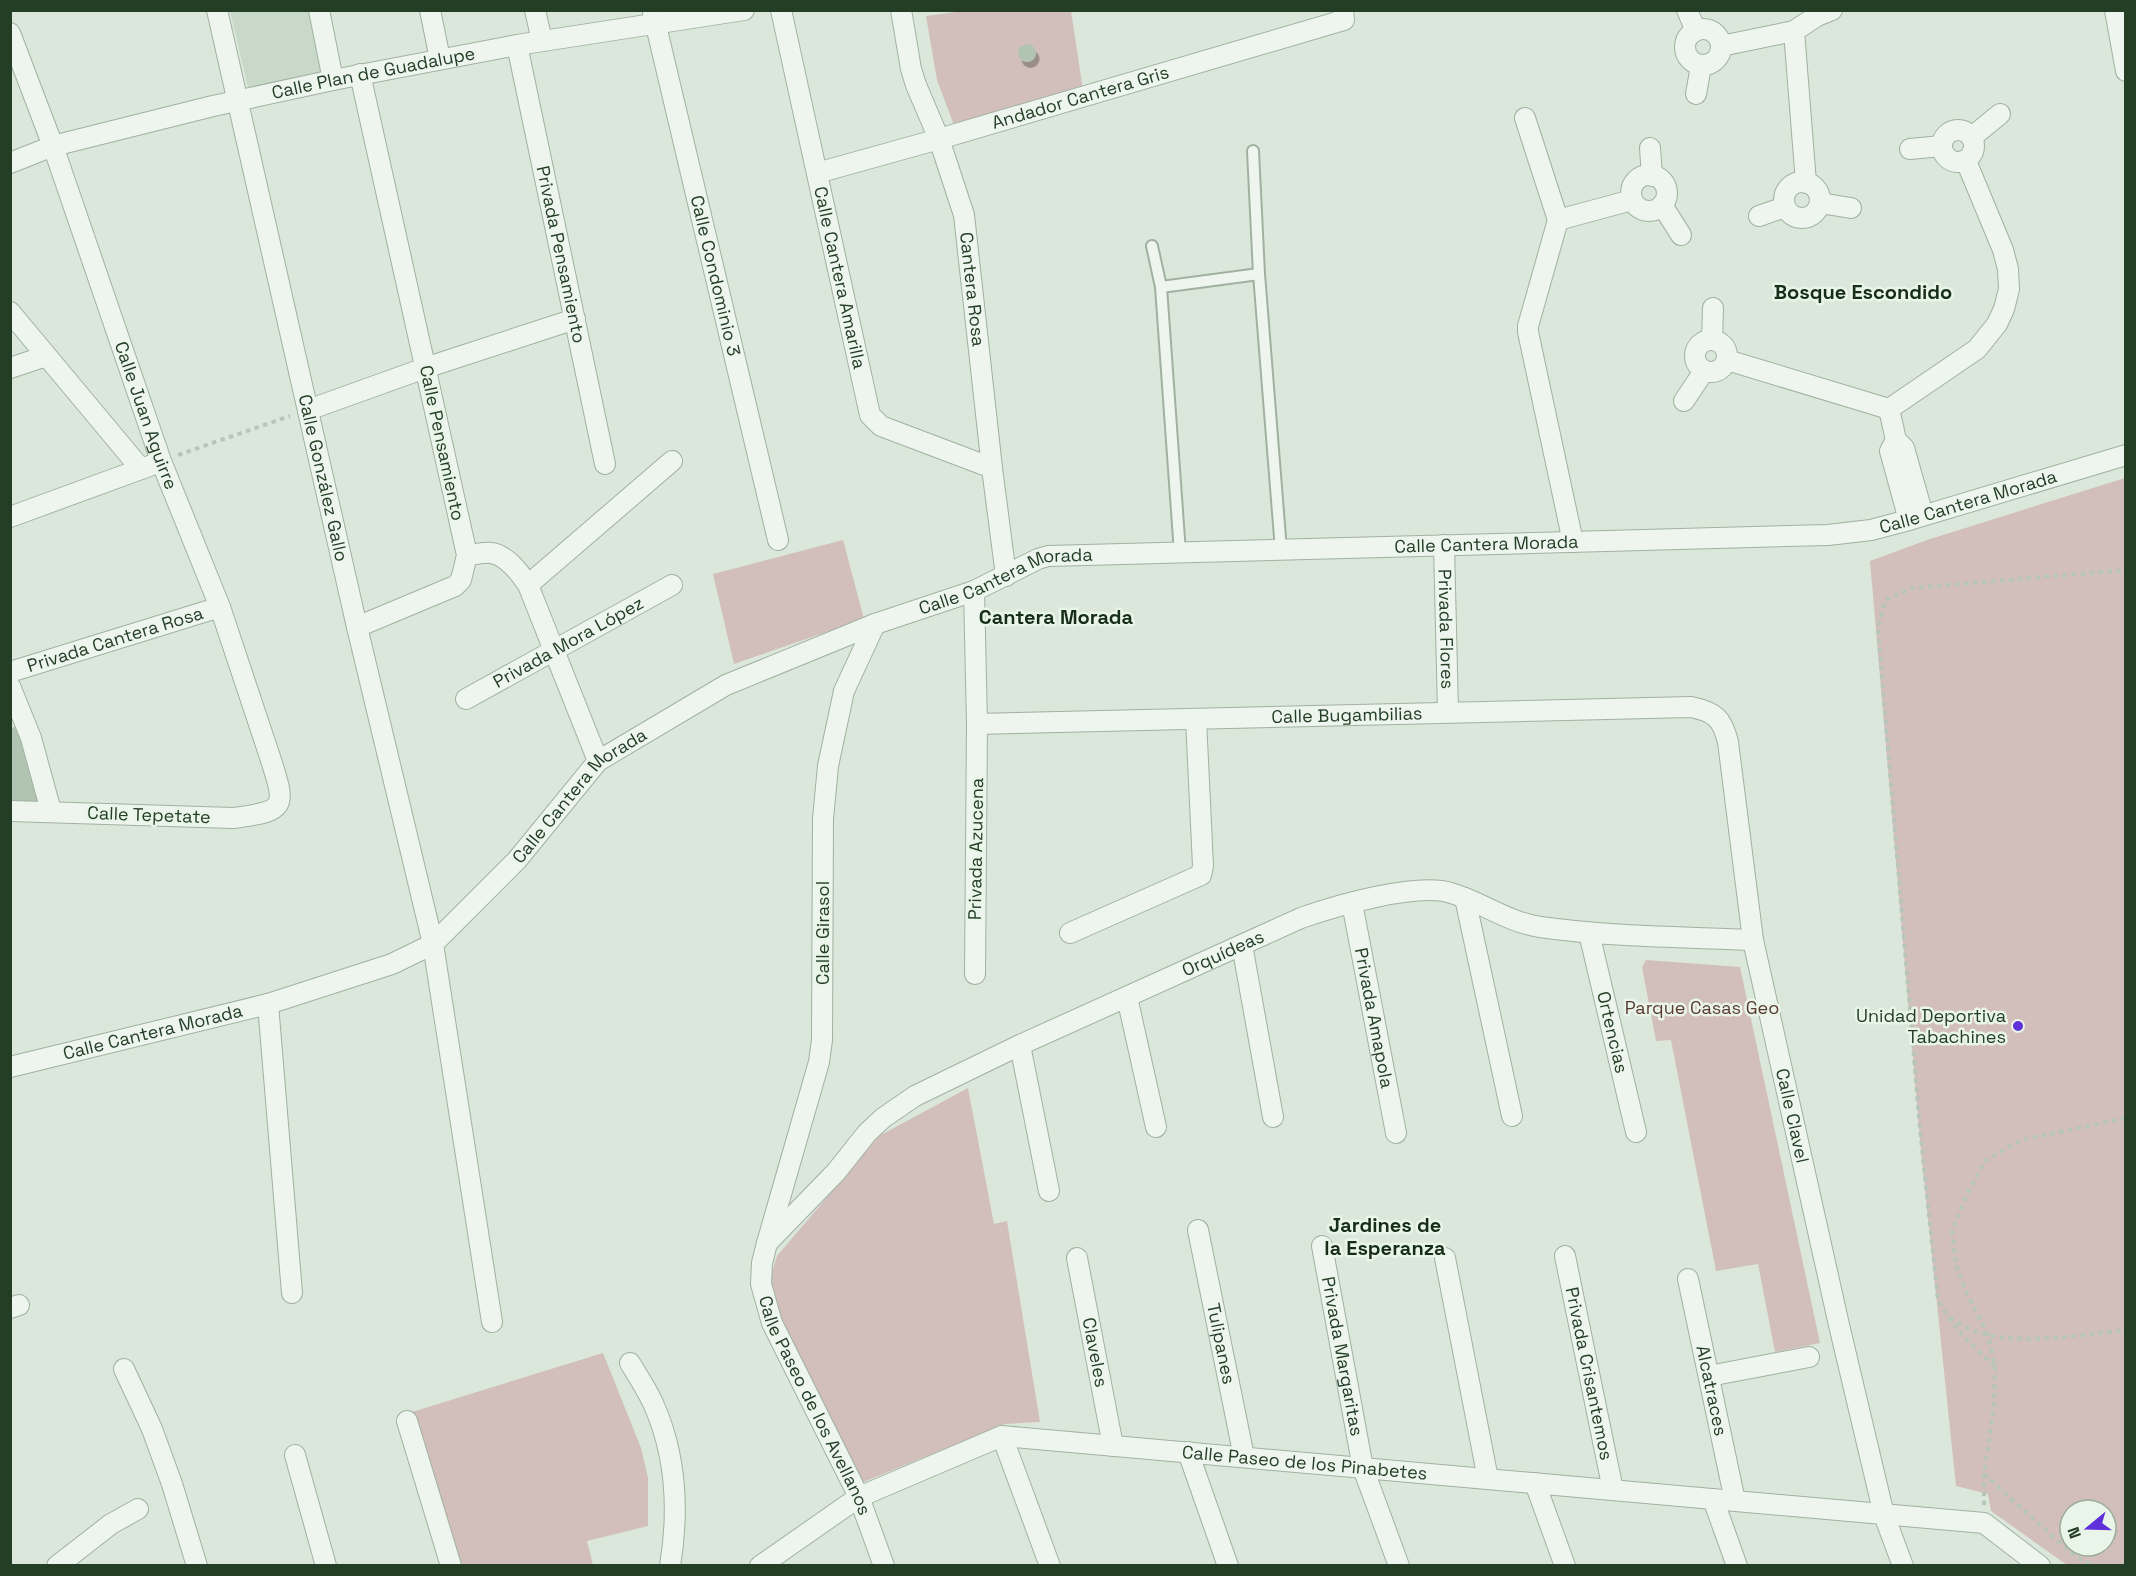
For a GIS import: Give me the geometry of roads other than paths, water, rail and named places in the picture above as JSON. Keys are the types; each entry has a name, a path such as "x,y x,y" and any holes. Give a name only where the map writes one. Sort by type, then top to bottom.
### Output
{"street":[{"name":"Calle González Gallo","path":"217,10 357,627 434,944 492,1322"},
{"path":"319,10 333,80"},
{"path":"430,10 440,59"},
{"path":"535,10 542,41"},
{"name":"Calle Plan de Guadalupe","path":"10,163 53,146 238,100 360,74 542,41 654,17 744,10"},
{"name":"Calle Cantera Amarilla","path":"781,10 870,415 881,426 992,468"},
{"name":"Cantera Rosa","path":"901,10 913,77 939,140 959,198 967,232 1006,576"},
{"path":"1687,10 1696,31"},
{"path":"1721,46 1794,31 1817,16 1832,10"},
{"path":"2115,10 2126,71"},
{"name":"Andador Cantera Gris","path":"817,173 939,140 1343,15"},
{"name":"Calle Condominio 3","path":"654,17 778,540"},
{"path":"1707,29 1714,33 1721,46 1717,59 1701,66 1695,64 1686,54 1685,42 1696,31 1707,29"},
{"path":"1794,31 1806,183"},
{"name":"Calle Juan Aguirre","path":"10,33 53,146 161,462 220,607 278,780 280,799"},
{"name":"Privada Pensamiento","path":"517,45 605,464"},
{"path":"1696,94 1701,66"},
{"name":"Calle Pensamiento","path":"360,74 467,555"},
{"path":"1972,137 2000,114"},
{"path":"1525,117 1558,220 1528,326 1529,342 1573,542"},
{"path":"1953,131 1965,132 1972,137 1975,146 1973,154 1966,161 1957,163 1946,157 1942,146 1944,139 1953,131"},
{"path":"1910,149 1942,146"},
{"path":"1650,148 1652,176"},
{"path":"1889,409 1977,349 1997,324 2004,309 2009,289 2008,269 2003,250 1966,161"},
{"path":"1643,176 1652,176 1659,179 1667,191 1666,199 1655,210 1646,212 1637,207 1632,200 1631,190 1635,182 1643,176"},
{"path":"1795,183 1806,183 1814,186 1819,193 1820,203 1816,212 1806,219 1794,217 1785,207 1785,195 1795,183"},
{"path":"1558,220 1632,200"},
{"path":"1820,203 1851,208"},
{"path":"1662,205 1681,235"},
{"path":"1759,216 1785,207"},
{"path":"1712,340 1713,308"},
{"path":"10,312 141,469"},
{"path":"308,410 425,368 575,319"},
{"path":"1712,340 1723,345 1727,351 1727,360 1716,372 1704,371 1696,362 1697,349 1706,341 1712,340"},
{"path":"10,368 46,356"},
{"path":"1727,360 1889,409"},
{"path":"1684,400 1704,371"},
{"path":"1889,409 1896,440 1890,451 1916,518"},
{"name":"Calle Cantera Morada","path":"10,1067 268,1004 392,964 434,944 517,860 598,761 726,685 875,624 974,591 1048,556 1828,535 1871,530 1916,518 2126,455"},
{"path":"528,585 672,461"},
{"path":"10,517 161,462"},
{"name":"Privada Flores","path":"1444,545 1448,712"},
{"path":"357,627 455,586 461,580 467,555 492,553 499,556 510,563 528,585 598,761"},
{"name":"Privada Mora López","path":"466,699 672,585"},
{"name":"Privada Azucena","path":"974,591 977,724 975,974"},
{"name":"Privada Cantera Rosa","path":"10,672 220,607"},
{"name":"Calle Girasol","path":"767,1243 819,1062 822,1040 823,819 828,766 844,691 875,624"},
{"path":"10,686 31,738 51,811"},
{"name":"Calle Bugambilias","path":"977,724 1691,707 1717,716"},
{"name":"Calle Clavel","path":"1717,716 1725,729 1728,742 1754,940 1839,1325 1884,1515 1903,1566"},
{"path":"1070,933 1201,874 1203,866 1196,719"},
{"name":"Calle Tepetate","path":"10,811 233,818 267,813 274,810 280,799"},
{"name":"Orquídeas","path":"767,1243 836,1172 867,1133 915,1096 1020,1045 1300,918 1352,903 1415,890 1441,890 1466,898 1511,920 1539,927 1589,933 1754,940"},
{"path":"1466,898 1512,1116"},
{"name":"Privada Amapola","path":"1352,903 1396,1133"},
{"name":"Ortencias","path":"1589,933 1636,1132"},
{"path":"1242,945 1273,1117"},
{"path":"1127,997 1156,1127"},
{"path":"268,1004 292,1293"},
{"path":"1020,1045 1049,1191"},
{"name":"Tulipanes","path":"1198,1230 1244,1457"},
{"name":"Calle Paseo de los Avellanos","path":"767,1243 762,1263 761,1284 772,1323 859,1497 884,1566"},
{"name":"Privada Margaritas","path":"1322,1246 1363,1468 1399,1566"},
{"name":"Privada Crisantemos","path":"1565,1256 1613,1490"},
{"name":"Claveles","path":"1077,1258 1113,1446"},
{"path":"1445,1258 1488,1479"},
{"name":"Alcatraces","path":"1689,1279 1735,1501"},
{"path":"1709,1376 1809,1357"},
{"path":"630,1364 653,1402 669,1446 675,1494 670,1566"},
{"path":"124,1369 152,1429 172,1484 197,1566"},
{"path":"407,1421 451,1566"},
{"path":"1002,1436 1050,1566"},
{"name":"Calle Paseo de los Pinabetes","path":"760,1566 859,1497 1002,1436 1984,1523 2040,1566"},
{"path":"1188,1452 1228,1566"},
{"path":"295,1455 326,1566"},
{"path":"1535,1483 1565,1566"},
{"path":"1713,1499 1737,1566"},
{"path":"57,1566 111,1524 138,1509"}],"lane":[{"path":"1253,151 1259,274 1281,550"},
{"path":"1152,246 1161,287 1180,553"},
{"path":"1161,287 1259,274"}],"place":[{"name":"Unidad Deportiva Tabachines","path":"2018,1026"}],"district":[{"name":"Bosque Escondido","path":"1863,292"},
{"name":"Cantera Morada","path":"1056,617"},
{"name":"Jardines de la Esperanza","path":"1385,1236"}],"park label":[{"name":"Parque Casas Geo","path":"1702,1008"}]}
